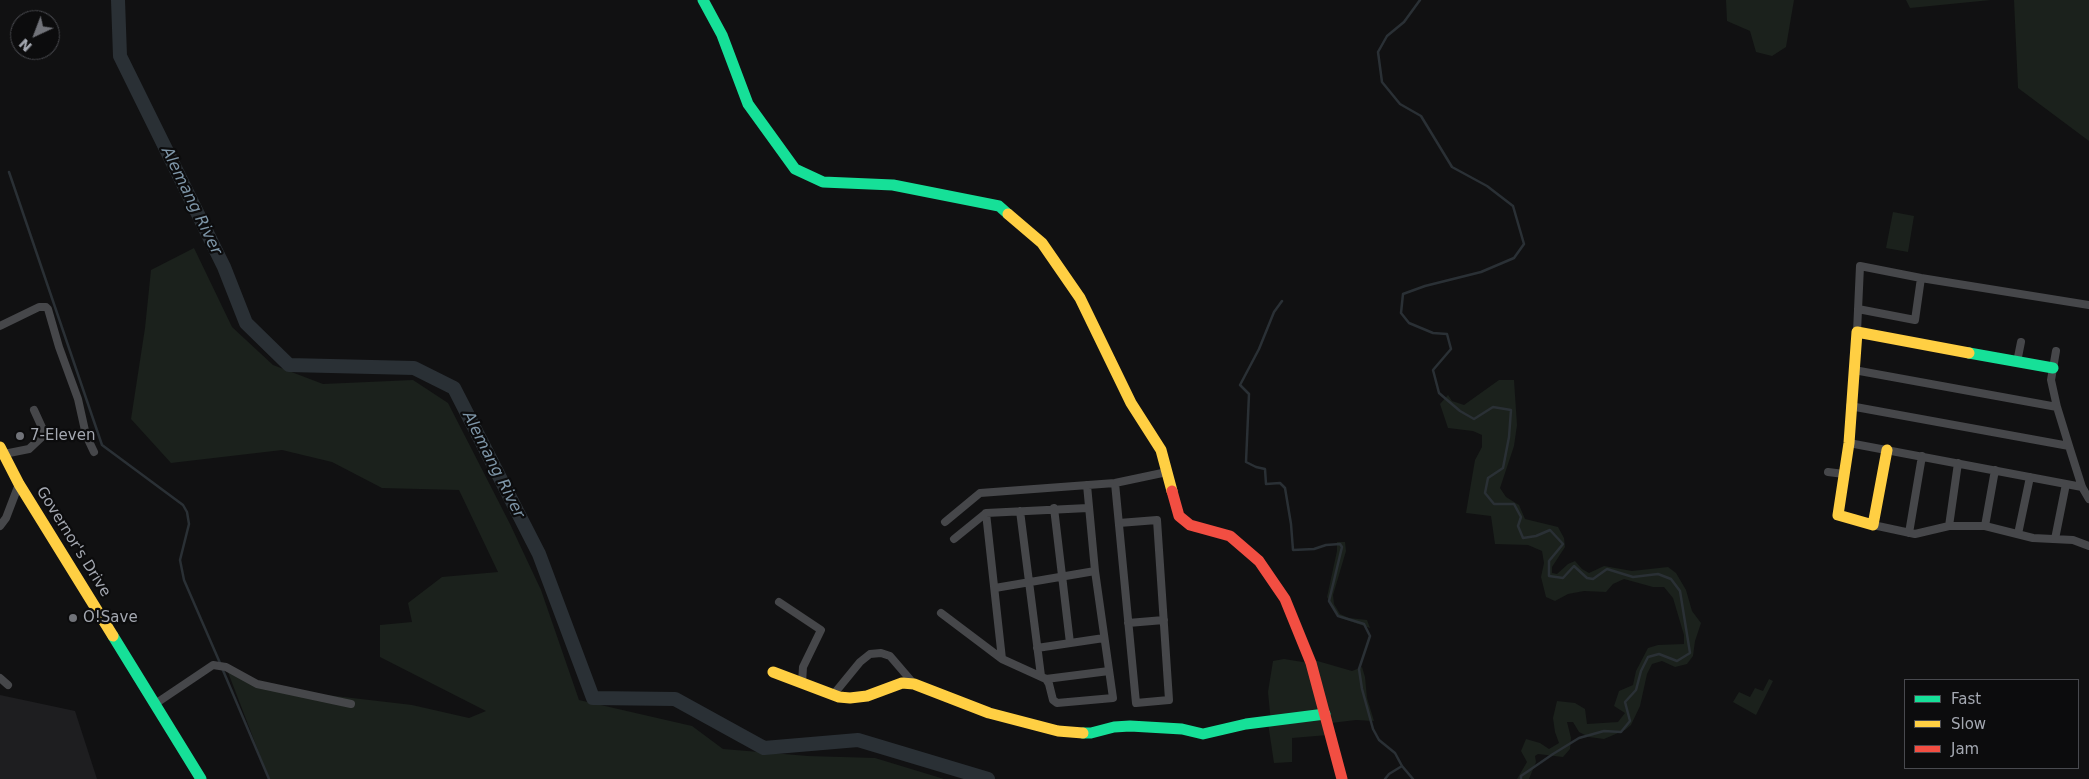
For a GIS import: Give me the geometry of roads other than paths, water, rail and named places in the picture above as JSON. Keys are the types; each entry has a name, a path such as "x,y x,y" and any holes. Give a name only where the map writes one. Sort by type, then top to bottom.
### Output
{"street":[{"path":"703,0 722,35 748,104 795,169 823,182 892,185 999,206 1042,243 1080,298 1131,403 1161,450 1179,516 1190,525 1230,536 1259,561 1281,593 1311,663 1342,779"},
{"path":"2089,305 1920,278 1860,266 1849,443 1838,515 1915,534 1949,526 1985,526 2033,538 2073,540 2089,546"},
{"path":"1858,309 1915,320 1920,278"},
{"path":"0,326 39,308 46,307 48,309 59,347 78,399 86,436 94,452"},
{"path":"1857,332 2053,368"},
{"path":"2017,362 2021,342"},
{"path":"2056,351 2051,380 2057,407 2082,487 2089,499"},
{"path":"1854,370 2057,407"},
{"path":"1850,406 2069,446"},
{"path":"2,451 29,450 45,434 34,410"},
{"path":"1849,443 2082,487"},
{"path":"1873,525 1887,450"},
{"name":"Governor's Drive","path":"2,451 19,484 201,779"},
{"path":"1909,533 1922,456"},
{"path":"1949,526 1958,463"},
{"path":"1985,526 1995,470"},
{"path":"945,522 980,493 1115,483 1167,472"},
{"path":"1828,472 1844,474"},
{"path":"2018,534 2030,477"},
{"path":"1115,483 1136,703 1169,700 1157,520 1119,523"},
{"path":"0,526 6,518 19,484"},
{"path":"2055,539 2066,484"},
{"path":"941,613 1002,659 1043,678 1050,684 1053,700 1057,703 1113,698 1095,571 1087,485"},
{"path":"954,539 986,513 1054,508 1088,508"},
{"path":"1054,508 1070,643"},
{"path":"1020,511 1028,583 1043,678"},
{"path":"986,513 1002,659"},
{"path":"995,588 1095,571"},
{"path":"779,602 822,630 803,667 802,683"},
{"path":"1128,623 1164,620"},
{"path":"1037,648 1104,638"},
{"path":"833,695 860,662 870,654 881,653 890,656 914,684"},
{"path":"155,704 213,665 226,667 257,684 351,704"},
{"path":"1043,678 1109,670"},
{"path":"773,672 833,695 857,698 902,683 914,684 989,713 1065,732 1091,734 1114,727 1130,726 1182,729 1203,734 1246,724 1325,714"},
{"path":"0,678 8,685"}],"waterway":[{"name":"Alemang River","path":"118,0 120,56 224,267 246,323 289,365 414,368 454,388 539,554 593,698 675,699 764,748 858,740 988,779"},
{"path":"1420,0 1404,22 1387,36 1378,52 1382,82 1400,104 1421,116 1452,167 1487,186 1513,206 1524,244 1514,258 1481,272 1425,286 1403,294 1401,313 1409,323 1433,333 1447,334 1451,349 1433,370 1439,393 1460,411 1474,419 1493,407 1511,410 1509,437 1503,468 1488,478 1485,493 1494,504 1514,504 1521,517 1518,526 1523,538 1536,536 1550,530 1563,544 1549,561 1549,576 1563,578 1574,566 1587,578 1593,579 1607,569 1633,577 1658,574 1671,579 1680,591 1690,653 1677,661 1659,654 1648,657 1641,671 1636,690 1625,702 1630,721 1621,732 1604,731 1579,738 1521,776 1521,779"},
{"path":"9,172 102,445 183,505 187,512 189,524 180,560 184,580 220,663"},
{"path":"1282,301 1274,312 1259,349 1240,385 1249,394 1246,462 1265,469 1266,484 1280,483 1285,488 1293,550 1314,549 1326,545 1340,544 1342,547 1329,601 1338,616 1364,624 1370,636 1359,669 1362,689 1373,729 1379,740 1395,753 1402,766 1389,774 1385,779"},
{"path":"222,668 269,779"},
{"path":"1402,766 1413,779"}],"place":[{"name":"7-Eleven","path":"20,436"},
{"name":"O!Save","path":"73,618"}]}
